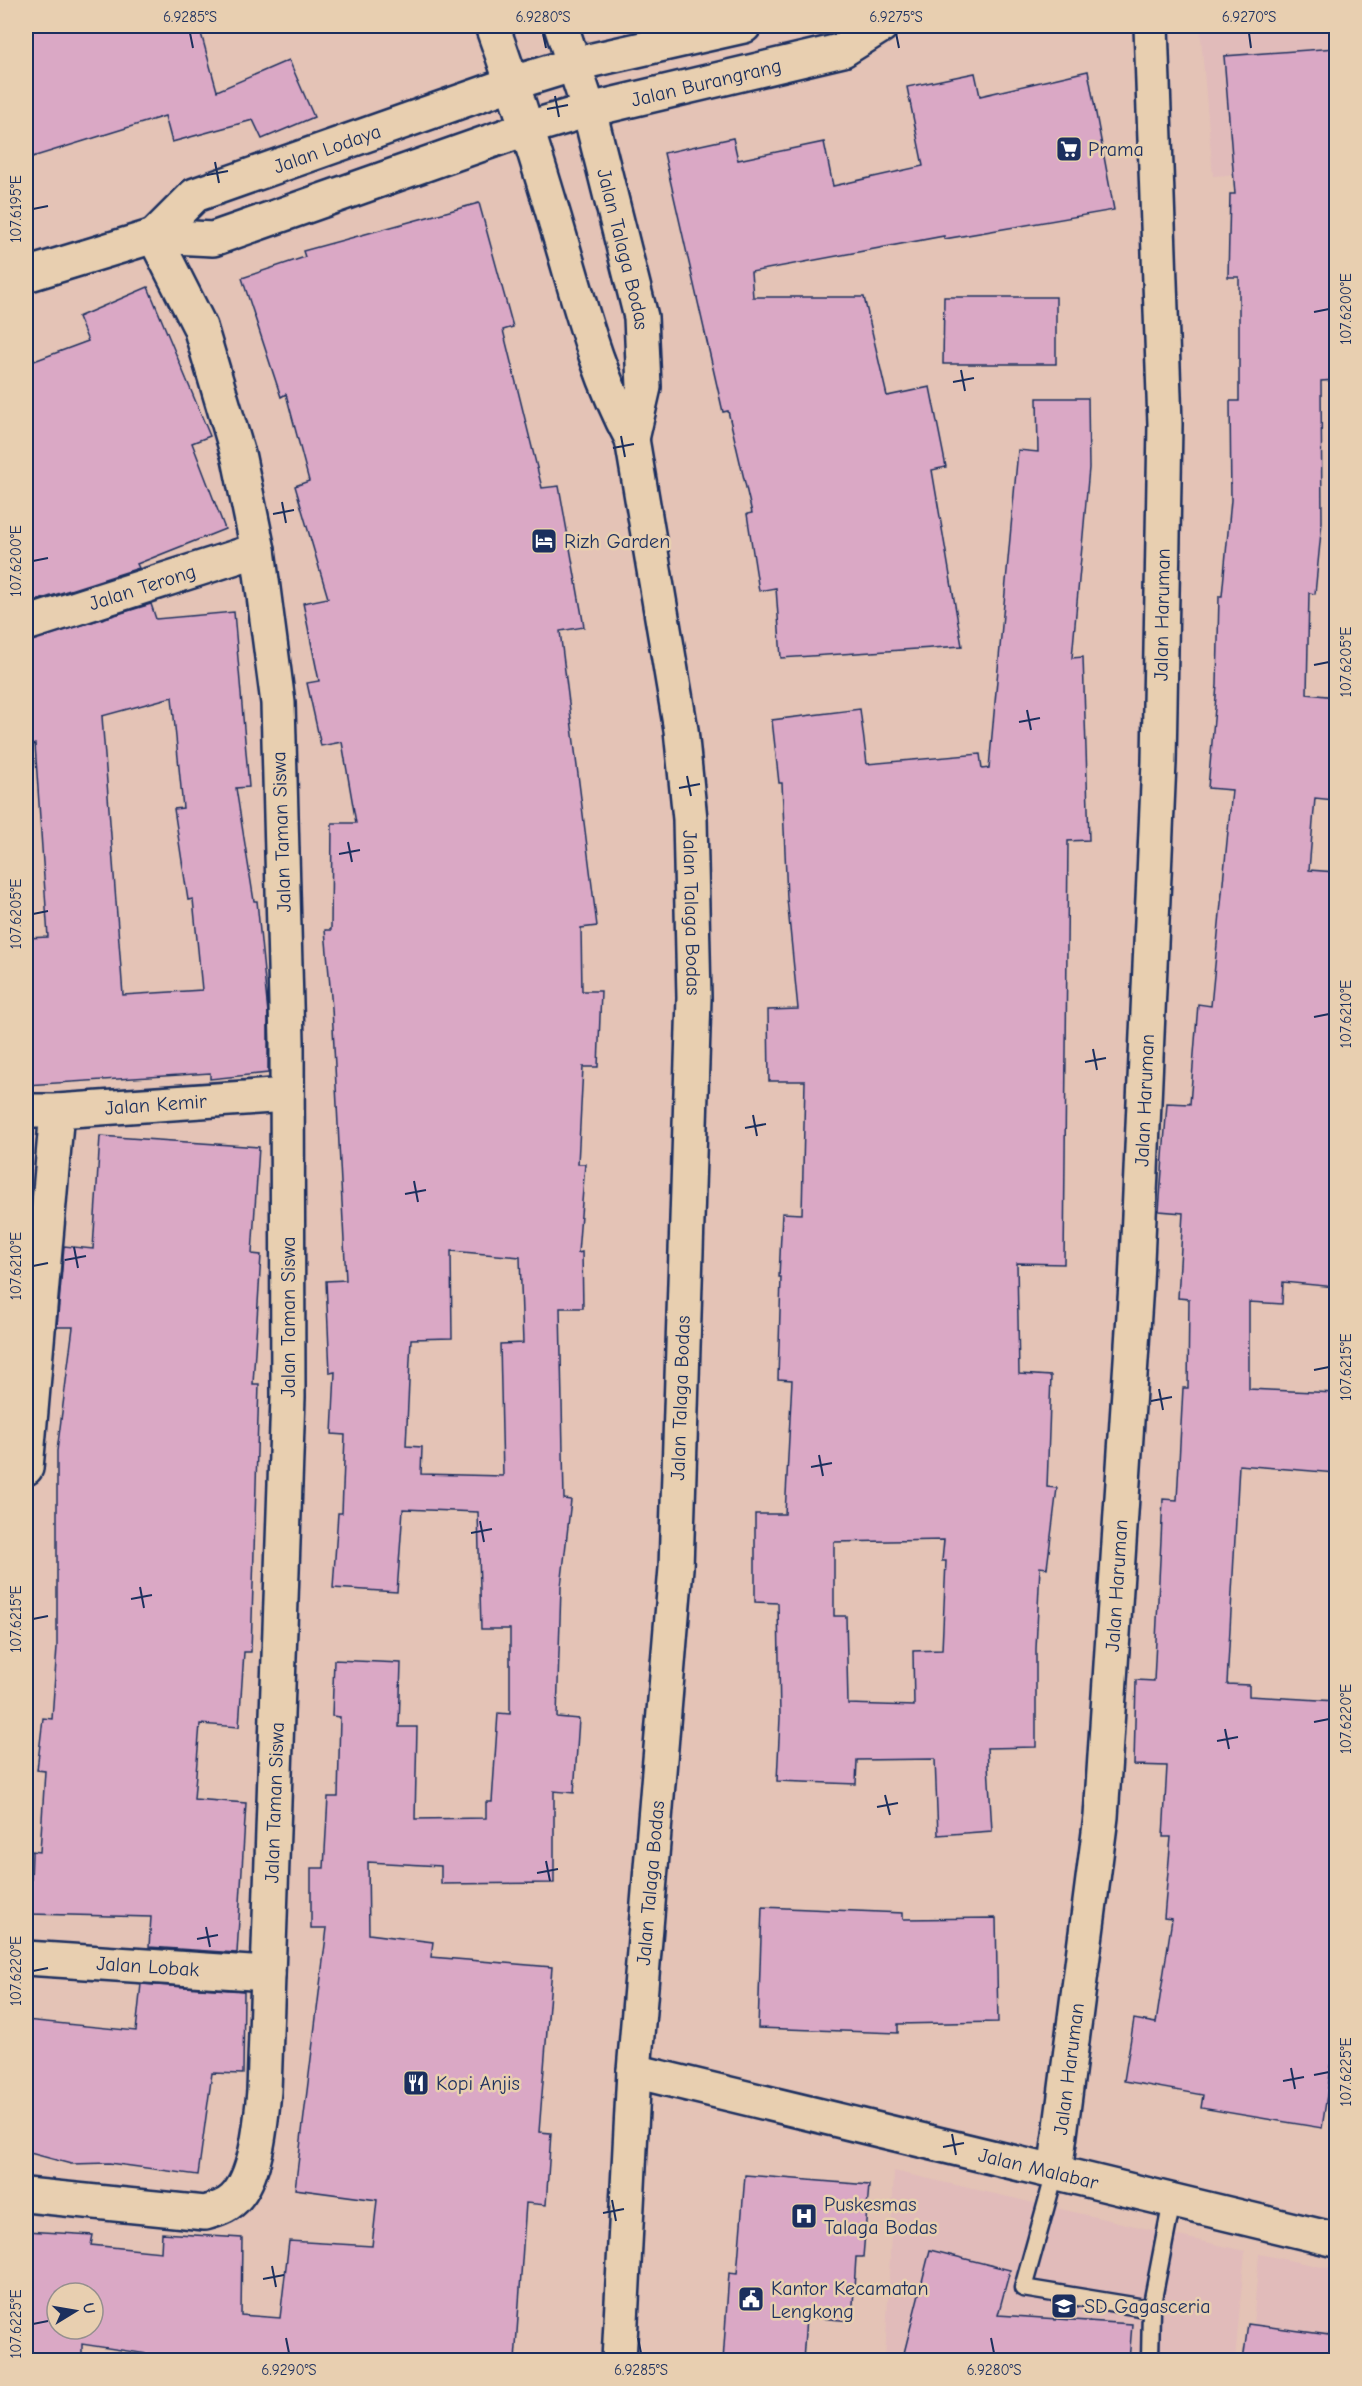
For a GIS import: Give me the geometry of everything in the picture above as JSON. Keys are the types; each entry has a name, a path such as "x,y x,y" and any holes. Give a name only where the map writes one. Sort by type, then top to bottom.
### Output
{"street":[{"name":"Jalan Talaga Bodas","path":"492,26 528,128 588,333 612,401 632,439 681,730 690,819 694,998 676,1568 634,2071 619,2361"},
{"name":"Jalan Talaga Bodas","path":"561,26 589,110 641,317 644,387 632,439"},
{"path":"513,83 575,64 744,26"},
{"name":"Jalan Burangrang","path":"528,128 589,110 843,50 881,26"},
{"name":"Jalan Haruman","path":"1055,2173 1101,1817 1136,1284 1160,762 1165,424 1151,26"},
{"name":"Jalan Lodaya","path":"154,236 195,195 513,83"},
{"name":"Jalan Lodaya","path":"26,275 154,236 213,238 528,128"},
{"name":"Jalan Taman Siswa","path":"26,2195 205,2213 225,2207 243,2188 259,2140 264,2091 288,1397 287,1095 278,703 258,550 239,458 200,327 154,236"},
{"name":"Jalan Terong","path":"26,624 258,550"},
{"name":"Jalan Kemir","path":"41,1111 287,1095"},
{"path":"26,1468 41,1111"},
{"name":"Jalan Lobak","path":"26,1958 268,1974"},
{"name":"Jalan Malabar","path":"634,2071 1336,2240"}],"lane":[{"path":"1055,2173 1023,2288 1151,2309"},
{"path":"1150,2361 1151,2309 1172,2201"}],"shaded area":[{"path":"1200,26 1336,26 1336,169 1213,176"},
{"name":"SD Gagasceria","path":"894,2171 1245,2251 1235,2360 885,2360"},
{"path":"1259,2254 1336,2270 1336,2360 1250,2360"}],"building":[{"path":"26,26 199,26 217,91 289,60 314,117 262,139 253,120 172,142 165,116 26,159"},
{"path":"1336,48 1336,279 1334,279 1336,380 1321,381 1322,522 1315,594 1309,593 1307,694 1336,697 1334,800 1315,798 1309,870 1336,872 1336,1287 1283,1282 1282,1304 1249,1302 1249,1389 1336,1393 1336,1473 1239,1465 1227,1684 1249,1685 1249,1696 1336,1701 1336,2035 1322,2128 1201,2108 1203,2095 1124,2081 1134,2019 1156,2023 1172,1919 1164,1918 1171,1837 1163,1837 1167,1766 1134,1765 1136,1680 1154,1681 1163,1499 1177,1500 1183,1388 1188,1388 1189,1299 1178,1298 1183,1213 1159,1211 1167,1103 1190,1104 1198,1004 1211,1006 1232,790 1208,788 1217,685 1219,596 1222,596 1231,500 1230,401 1239,401 1239,277 1228,277 1230,194 1235,194 1224,56"},
{"path":"1088,71 1114,210 944,239 944,236 751,272 753,297 864,297 887,396 930,387 946,467 932,470 962,646 781,658 776,588 759,591 747,514 752,513 728,411 723,412 664,153 733,138 738,160 824,142 833,186 923,166 907,87 975,73 980,96"},
{"path":"479,203 513,327 503,330 542,488 559,486 584,627 560,631 597,926 581,928 582,991 601,991 598,1067 583,1067 578,1164 585,1164 578,1253 582,1252 583,1308 560,1308 564,1499 571,1500 561,1587 557,1717 579,1719 574,1793 554,1791 554,1883 441,1884 441,1866 368,1862 369,1934 433,1942 431,1957 552,1967 539,2132 551,2133 546,2205 526,2203 515,2361 353,2361 316,2356 315,2361 193,2361 82,2344 82,2361 26,2361 26,2231 93,2235 91,2245 161,2252 162,2233 242,2238 241,2315 280,2318 289,2241 372,2246 377,2200 295,2189 327,1928 311,1928 311,1868 324,1868 328,1797 338,1797 340,1717 332,1716 334,1660 401,1663 399,1727 417,1727 415,1819 486,1818 486,1802 492,1802 498,1713 510,1714 510,1629 481,1629 478,1512 403,1509 397,1592 333,1588 338,1513 342,1513 345,1435 332,1434 335,1372 330,1373 326,1281 346,1280 332,1008 325,930 331,930 332,823 356,823 342,742 321,746 307,683 319,681 303,603 328,598 295,486 309,481 286,394 281,397 242,278 305,257 303,251","holes":["451,1251 520,1257 523,1343 500,1344 503,1476 421,1474 422,1447 406,1446 411,1339 452,1338"]},
{"path":"148,287 210,436 192,443 225,529 137,564 139,568 26,604 26,364 88,341 78,317"},
{"path":"944,297 1056,297 1056,364 943,364"},
{"path":"1037,398 1088,398 1089,468 1072,658 1083,657 1089,840 1068,841 1064,1264 1017,1263 1019,1374 1051,1376 1047,1487 1057,1488 1047,1568 1040,1567 1036,1649 1036,1747 987,1748 992,1831 938,1835 935,1759 857,1760 856,1784 777,1781 780,1718 778,1603 755,1602 755,1514 785,1514 792,1380 778,1379 781,1277 779,1277 782,1213 802,1214 805,1081 769,1081 768,1010 798,1009 787,898 782,783 779,783 772,720 860,709 867,764 980,754 982,769 989,768 1018,450 1038,452","holes":["944,1540 942,1561 946,1561 942,1650 913,1651 914,1706 848,1704 846,1616 834,1616 834,1542"]},
{"path":"151,604 156,619 234,612 249,787 236,788 254,901 257,901 268,1013 268,1073 210,1079 210,1073 26,1085 26,938 48,937 35,744 26,747 26,642","holes":["172,697 183,808 174,809 188,900 193,899 202,990 123,995 102,716"]},
{"path":"100,1136 259,1147 252,1254 261,1255 253,1384 259,1384 251,1652 244,1652 239,1727 200,1724 194,1799 246,1803 237,1953 149,1947 151,1917 30,1914 32,1851 40,1852 45,1771 37,1770 43,1718 52,1719 57,1647 57,1451 73,1327 57,1327 64,1246 93,1249"},
{"path":"762,1907 903,1913 903,1919 996,1918 998,2022 898,2024 898,2033 758,2028"},
{"path":"141,1984 244,1991 243,2074 212,2073 198,2175 109,2163 71,2164 26,2152 26,2020 136,2031"},
{"path":"745,2175 869,2185 863,2257 856,2257 852,2321 806,2317 803,2361 723,2361 729,2273 737,2274"},
{"path":"930,2250 1010,2270 998,2315 1132,2324 1129,2361 902,2361"},
{"path":"1248,2324 1336,2336 1336,2361 1243,2361"}],"place":[{"name":"Prama","path":"1069,149"},
{"name":"Rizh Garden","path":"544,541"},
{"name":"Kopi Anjis","path":"416,2083"},
{"name":"Puskesmas Talaga Bodas","path":"804,2216"},
{"name":"Kantor Kecamatan Lengkong","path":"751,2299"},
{"name":"SD Gagasceria","path":"1064,2306"}]}
